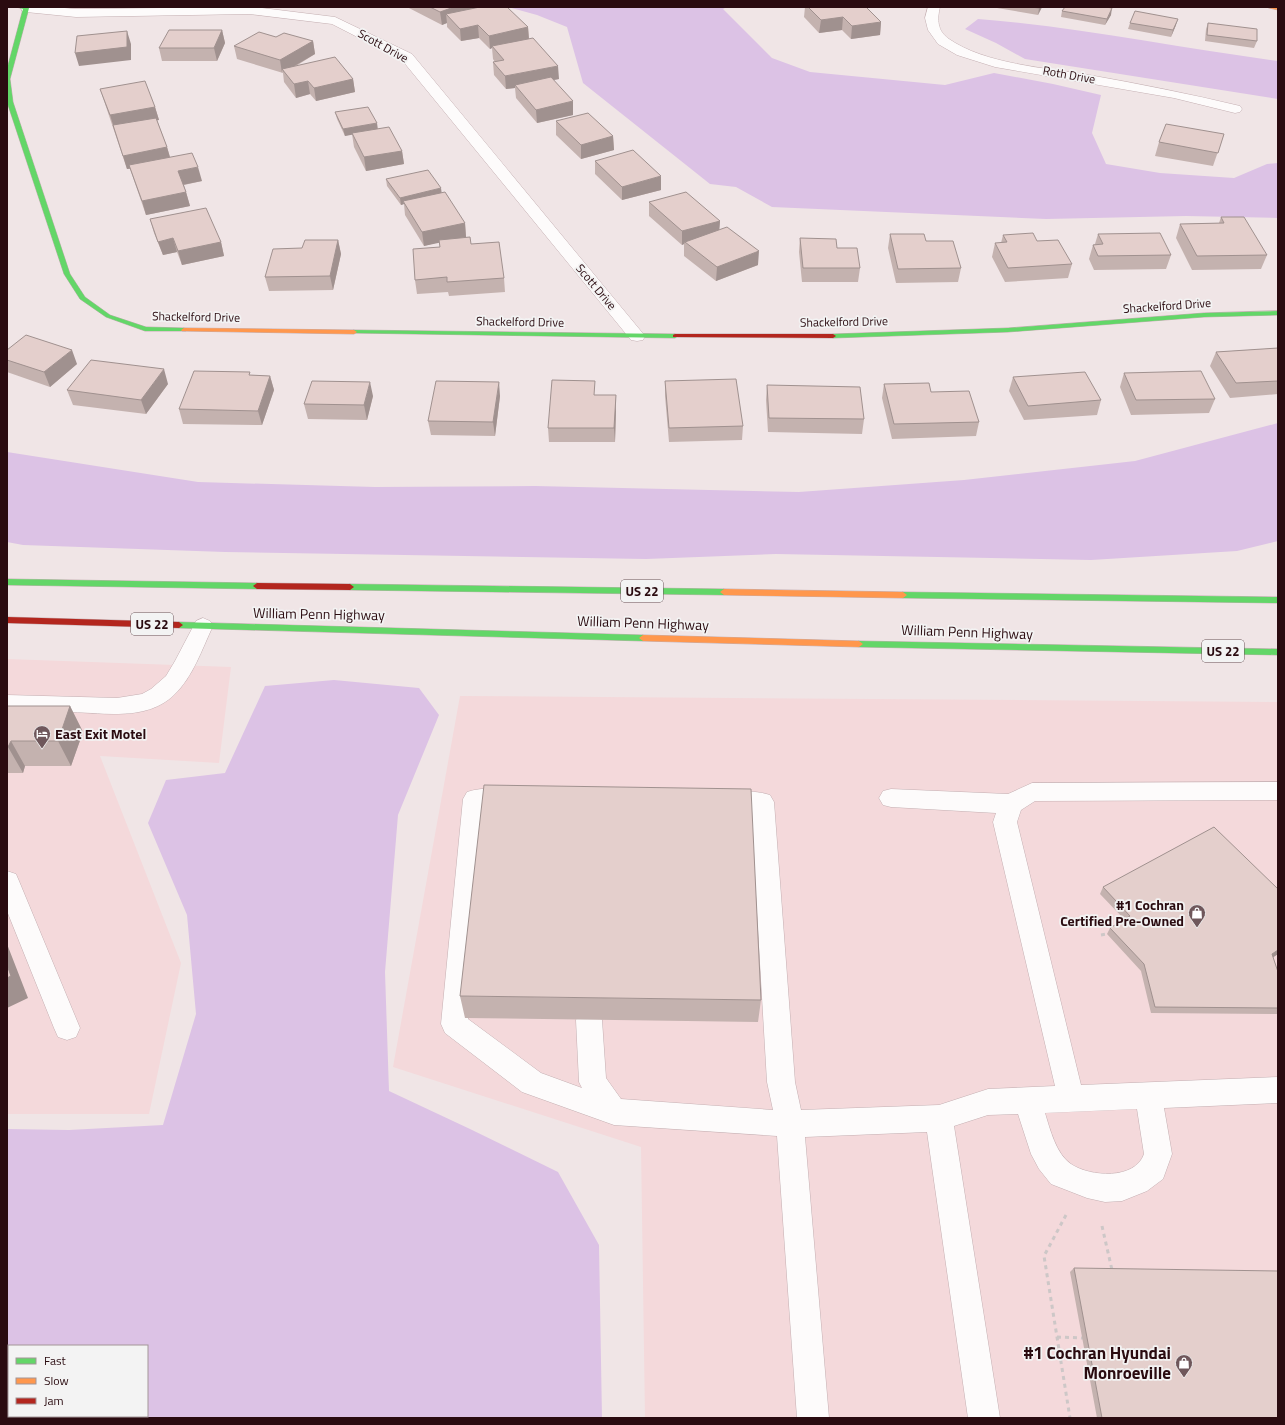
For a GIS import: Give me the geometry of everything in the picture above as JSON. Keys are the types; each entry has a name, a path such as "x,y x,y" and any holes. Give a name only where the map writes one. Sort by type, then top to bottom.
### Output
{"main road":[{"path":"1271,7 1278,8"},
{"name":"Shackelford Drive","path":"23,8 8,79 10,102 67,274 82,298 108,316 145,329 637,336 817,336 1008,330 1204,315 1278,313"},
{"name":"William Penn Highway","path":"7,582 1278,600"},
{"name":"William Penn Highway","path":"7,620 1016,648 1278,652"}],"street":[{"name":"Roth Drive","path":"934,7 931,18 934,30 943,41 962,52 995,62 1174,94 1235,109"},
{"name":"Scott Drive","path":"23,8 83,13 249,10 335,21 407,57 637,336"},
{"path":"7,703 108,705 132,704 147,701 160,695 178,676 203,626"},
{"path":"891,798 1011,804 1032,792 1278,791"},
{"path":"538,800 474,799 454,1024 532,1083 614,1112 790,1124 939,1118 988,1102 1278,1090"},
{"path":"698,802 762,802 781,1082 790,1124 813,1418"},
{"path":"1011,804 1005,822 1071,1098"},
{"path":"7,881 68,1028"},
{"path":"589,1020 593,1082 614,1112"},
{"path":"1027,1100 1041,1144 1049,1159 1061,1174 1087,1184 1104,1188 1122,1188 1137,1181 1153,1169 1158,1154 1148,1095"},
{"path":"939,1118 984,1418"}],"path":[{"path":"1101,935 1107,934"},
{"path":"1068,1212 1044,1256 1070,1418"},
{"path":"1101,1219 1112,1272"},
{"path":"1057,1337 1083,1338"}],"shaded area":[{"path":"508,7 727,7 723,9 772,58 810,72 945,85 994,73 1101,95 1092,133 1106,164 1160,173 1234,178 1267,164 1278,163 1278,218 1186,216 1046,219 772,207 736,187 710,184 583,83 567,27 537,15"},
{"path":"978,19 1091,32 1278,61 1278,99 1025,59 996,43 965,29"},
{"path":"1278,423 1278,541 1237,551 1091,560 776,554 646,559 225,552 23,545 7,542 7,452 198,482 375,487 535,486 799,492 964,480 1135,461"},
{"path":"7,659 231,667 219,763 100,756 181,963 149,1114 7,1114"},
{"path":"334,680 419,688 439,715 398,815 385,972 389,1091 558,1172 599,1245 602,1418 7,1418 7,1129 69,1130 163,1125 196,1014 187,915 148,823 166,780 225,773 265,686"},
{"path":"460,696 1278,702 1278,1418 645,1418 641,1147 393,1067"}],"building":[{"path":"430,7 454,7 440,12"},
{"path":"480,7 507,7 528,27 489,36 478,25 460,29 446,14"},
{"path":"808,7 866,7 881,22 852,26 843,17 821,20"},
{"path":"1065,7 1112,8 1107,19 1062,11"},
{"path":"1135,11 1178,19 1173,30 1130,23"},
{"path":"1208,23 1257,29 1257,41 1207,35"},
{"path":"169,30 222,30 214,48 159,48"},
{"path":"127,31 127,47 75,53 77,36"},
{"path":"259,32 276,37 284,33 313,41 280,60 234,46"},
{"path":"533,38 558,66 505,76 493,62 504,60 492,46"},
{"path":"335,57 353,79 314,88 308,81 294,84 282,69"},
{"path":"551,77 573,101 536,110 515,85"},
{"path":"145,81 155,107 110,115 100,89"},
{"path":"368,107 377,123 343,129 335,112"},
{"path":"588,113 613,136 581,145 556,121"},
{"path":"156,118 167,147 123,156 113,125"},
{"path":"1166,124 1224,134 1218,153 1159,142"},
{"path":"389,127 402,151 364,157 352,133"},
{"path":"633,150 661,176 622,187 595,161"},
{"path":"192,153 198,167 178,171 186,192 142,201 129,165"},
{"path":"428,170 441,188 400,198 386,179"},
{"path":"445,192 465,223 422,232 403,201"},
{"path":"686,192 720,221 682,231 649,202"},
{"path":"206,208 221,242 178,251 173,238 158,242 150,219"},
{"path":"1221,217 1244,217 1267,255 1197,256 1180,224 1224,223"},
{"path":"727,227 759,251 717,267 685,242"},
{"path":"1033,233 1037,241 1058,240 1072,264 1008,268 995,243 1007,242 1003,235"},
{"path":"1160,233 1171,255 1098,256 1093,245 1103,244 1098,234"},
{"path":"890,234 924,234 926,241 953,241 961,268 898,269"},
{"path":"470,237 471,244 499,242 504,278 447,282 447,277 415,280 413,249 440,247 439,240"},
{"path":"800,238 836,239 837,248 857,248 860,268 803,268"},
{"path":"305,240 338,240 330,276 265,277 273,249 302,248"},
{"path":"26,335 72,350 44,372 7,360 7,350"},
{"path":"1278,348 1278,381 1236,383 1216,352"},
{"path":"91,360 164,369 141,400 67,390"},
{"path":"194,371 250,372 249,375 270,376 258,411 179,409"},
{"path":"1201,371 1215,399 1136,400 1124,373"},
{"path":"1085,372 1101,400 1028,406 1013,377"},
{"path":"736,379 743,426 669,428 665,381"},
{"path":"552,380 595,381 594,395 616,395 614,428 548,428"},
{"path":"312,381 370,382 364,405 304,404"},
{"path":"436,381 499,382 493,422 428,421"},
{"path":"929,383 931,392 969,391 979,422 894,424 884,384"},
{"path":"767,385 860,387 864,419 769,418"},
{"path":"7,706 70,706 58,741 11,741 7,747"},
{"path":"484,785 751,789 761,1000 460,996"},
{"name":"#1 Cochran Certified Pre-Owned","path":"1214,827 1278,889 1278,950 1272,954 1278,972 1278,1008 1155,1007 1144,964 1110,928 1130,916 1103,887"},
{"path":"7,965 11,976 7,978"},
{"name":"#1 Cochran Hyundai Monroeville","path":"1074,1268 1278,1271 1278,1418 1102,1418"}],"traffic: fast":[{"path":"19,7 26,8 7,79 10,102 67,274 82,298 108,316 145,329 184,330"},
{"path":"833,336 1008,330 1204,315 1278,313"},
{"path":"354,332 675,336"},
{"path":"7,582 257,586"},
{"path":"350,587 724,592"},
{"path":"903,595 1278,600"},
{"path":"179,625 643,638"},
{"path":"859,644 1278,652"}],"traffic: slow":[{"path":"1271,7 1278,8"},
{"path":"184,330 354,332"},
{"path":"724,592 903,595"},
{"path":"643,638 859,644"}],"traffic: jam":[{"path":"675,336 833,336"},
{"path":"257,586 350,587"},
{"path":"7,620 179,625"}],"place":[{"name":"East Exit Motel","path":"42,749"},
{"name":"#1 Cochran Certified Pre-Owned","path":"1197,928"},
{"name":"#1 Cochran Hyundai Monroeville","path":"1184,1378"}]}
